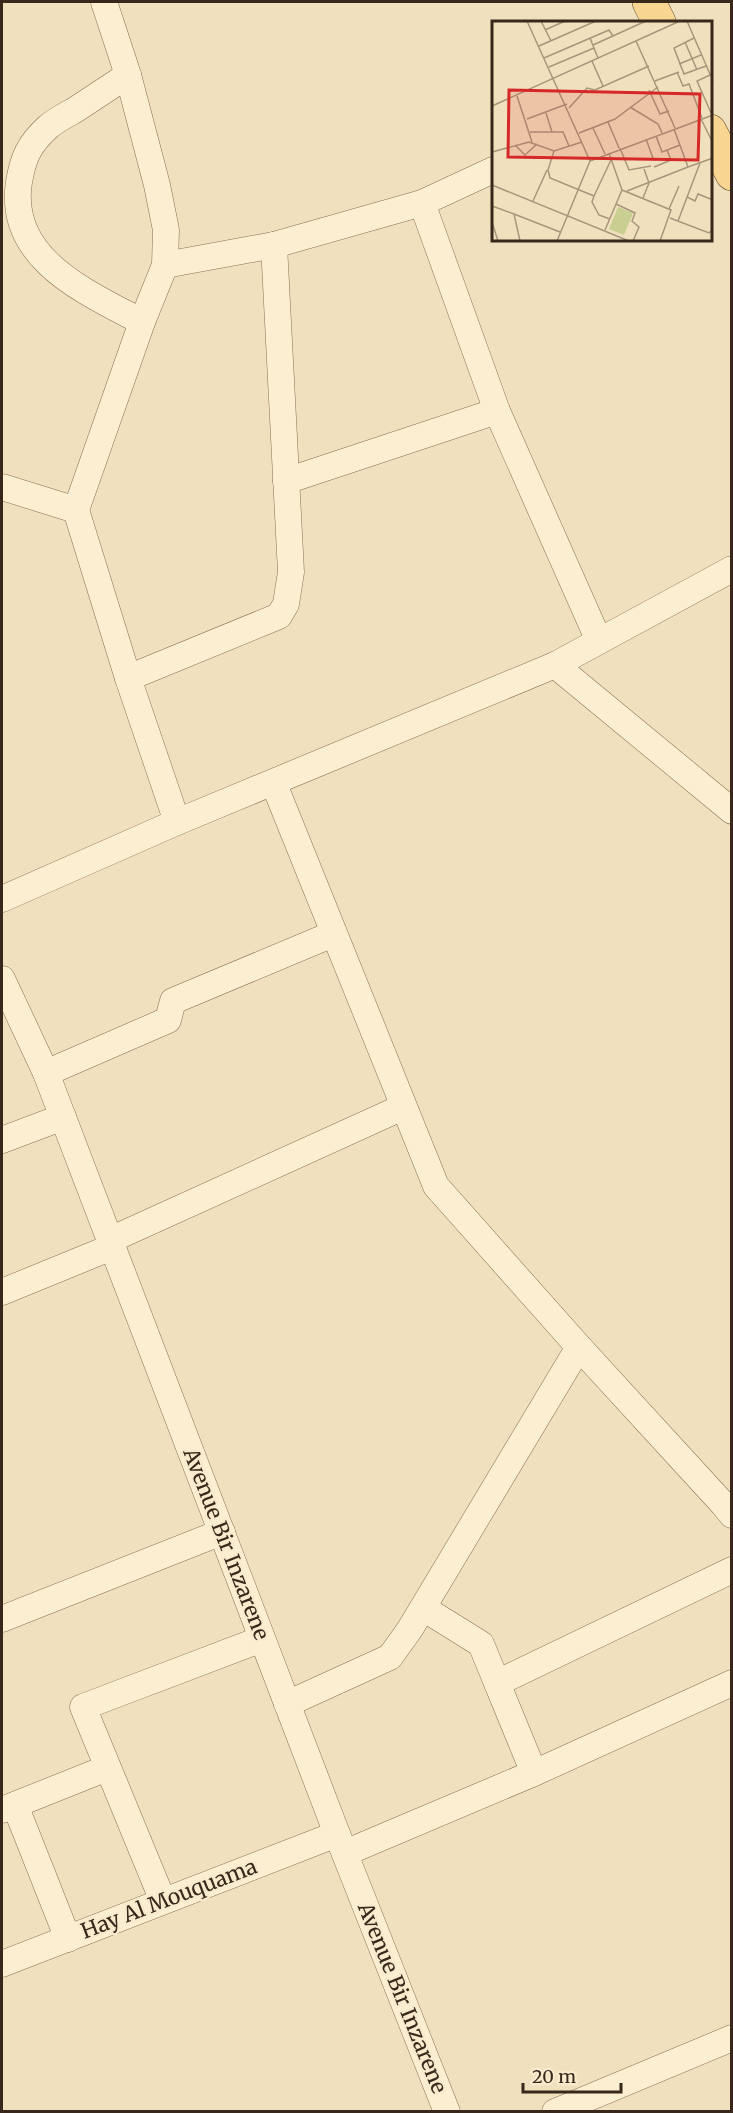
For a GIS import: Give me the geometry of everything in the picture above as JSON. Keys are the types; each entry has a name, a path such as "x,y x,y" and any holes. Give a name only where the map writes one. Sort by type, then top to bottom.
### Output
{"main road":[{"path":"649,2 658,21"},
{"path":"712,133 732,174"}],"street":[{"path":"104,2 128,75 157,185 166,230 165,265 142,321 76,510 128,678 177,822"},
{"path":"128,75 48,127 22,160 18,192 24,231 30,242 53,269 84,291 142,321"},
{"path":"165,265 274,245 422,203 492,170"},
{"path":"422,203 497,411 599,641"},
{"path":"128,678 279,616 286,604 291,572 274,245"},
{"path":"286,481 497,411"},
{"path":"2,488 76,510"},
{"path":"2,899 177,822 555,665 732,569"},
{"path":"555,665 732,811"},
{"path":"273,784 436,1186 732,1515"},
{"path":"46,1073 168,1020 173,1001 333,934"},
{"name":"Avenue Bir Inzarene","path":"2,979 46,1073 287,1704 447,2112"},
{"path":"2,1292 111,1244 403,1107"},
{"path":"2,1140 63,1117"},
{"path":"287,1704 390,1657 423,1608 579,1347"},
{"path":"2,1619 222,1532"},
{"path":"497,1683 732,1570"},
{"path":"423,1608 481,1644 534,1773"},
{"path":"163,1901 83,1707 262,1639"},
{"name":"Hay Al Mouquama","path":"2,1964 163,1901 341,1843 534,1773 732,1683"},
{"path":"68,1939 8,1808 108,1768"},
{"path":"555,2112 732,2038"}]}
